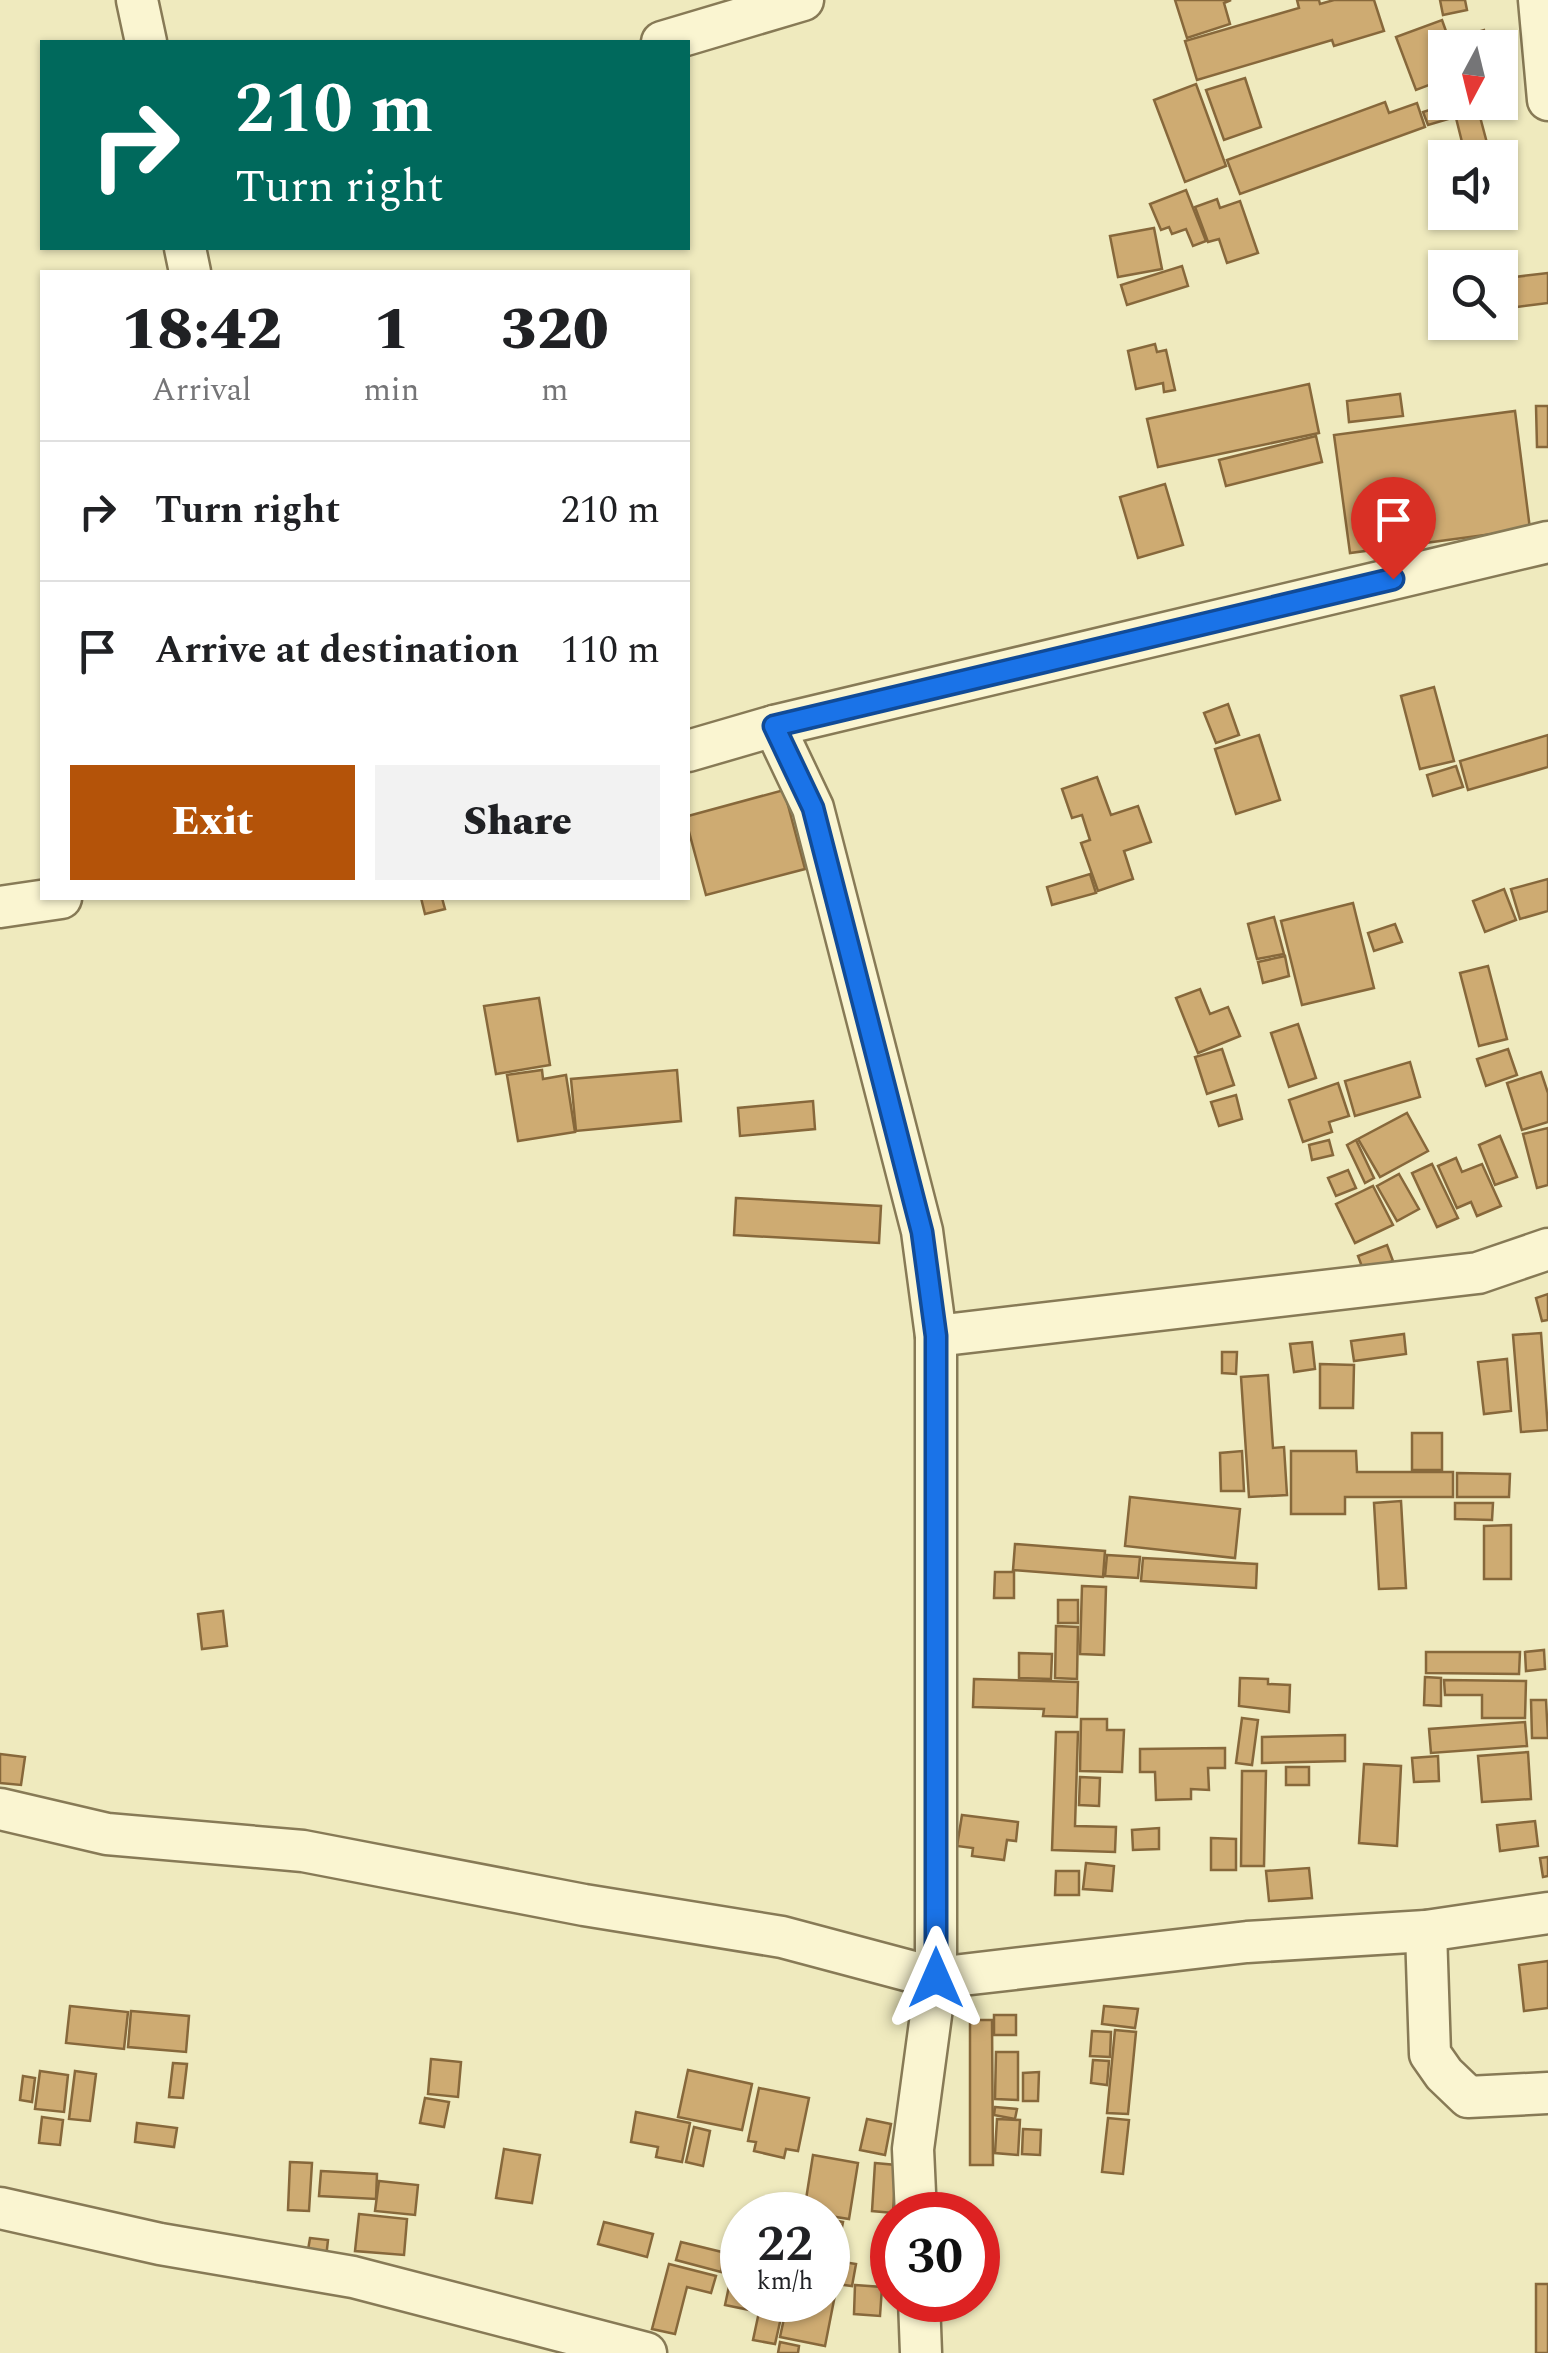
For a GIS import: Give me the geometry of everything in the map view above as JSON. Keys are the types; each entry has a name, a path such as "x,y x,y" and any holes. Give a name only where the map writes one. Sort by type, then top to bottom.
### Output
{"street":[{"path":"138,0 146,40"},
{"path":"669,40 803,0"},
{"path":"1539,0 1548,100"},
{"path":"690,750 774,726 1548,542"},
{"path":"774,726 813,808 922,1232 936,1336 936,1978 913,2149 915,2192"},
{"path":"0,907 47,900"},
{"path":"936,1336 1478,1272 1548,1249"},
{"path":"0,1808 107,1834 303,1851 584,1905 782,1937 936,1978 1247,1942 1426,1931 1548,1913"},
{"path":"1426,1931 1430,2054 1444,2074 1468,2097 1548,2093"},
{"path":"0,2208 160,2244 353,2277 646,2353"},
{"path":"920,2322 921,2353"}],"building":[{"path":"1175,0 1231,0 1224,3 1230,24 1187,38"},
{"path":"1297,0 1319,0 1320,4 1374,0 1384,31 1334,46 1332,40 1197,80 1185,41 1299,8"},
{"path":"1440,0 1465,0 1467,10 1443,15"},
{"path":"1442,20 1446,30 1428,30 1428,85 1416,90 1396,37"},
{"path":"1245,78 1261,127 1224,140 1206,90"},
{"path":"1196,84 1226,166 1185,182 1154,100"},
{"path":"1385,102 1389,113 1417,103 1425,127 1240,194 1227,160"},
{"path":"1428,110 1428,120 1445,120 1428,125 1423,112"},
{"path":"1456,120 1481,120 1486,140 1462,140"},
{"path":"1186,190 1206,241 1193,246 1186,229 1172,234 1169,227 1161,230 1150,204"},
{"path":"1217,199 1220,208 1240,201 1258,253 1227,263 1219,239 1208,242 1195,207"},
{"path":"1154,228 1162,269 1118,277 1110,236"},
{"path":"1182,266 1188,286 1127,305 1121,285"},
{"path":"1548,273 1548,303 1518,307 1518,277"},
{"path":"1155,344 1157,352 1166,350 1175,390 1164,392 1163,383 1136,389 1128,351"},
{"path":"1309,384 1319,433 1158,467 1147,419"},
{"path":"1400,394 1403,416 1349,422 1347,401"},
{"path":"1536,406 1548,406 1548,447 1537,447"},
{"path":"1515,411 1530,529 1350,553 1334,435"},
{"path":"1316,436 1322,462 1226,486 1219,460"},
{"path":"1165,484 1183,545 1138,558 1120,497"},
{"path":"1434,687 1454,761 1420,769 1401,696"},
{"path":"1228,704 1239,735 1216,743 1204,713"},
{"path":"1259,735 1280,800 1236,814 1215,749"},
{"path":"1548,735 1548,767 1468,790 1460,761"},
{"path":"1456,766 1463,787 1433,796 1427,775"},
{"path":"1097,777 1111,815 1138,806 1151,842 1124,851 1133,879 1098,891 1081,843 1090,840 1082,815 1072,818 1062,789"},
{"path":"784,790 805,869 706,895 690,835 690,815"},
{"path":"1090,874 1096,893 1052,905 1047,887"},
{"path":"1548,879 1548,911 1520,919 1511,889"},
{"path":"1504,889 1516,920 1485,932 1473,901"},
{"path":"422,900 443,900 445,909 425,914"},
{"path":"1353,903 1374,988 1302,1005 1281,921"},
{"path":"1274,917 1284,954 1257,959 1248,924"},
{"path":"1395,924 1402,942 1374,951 1368,933"},
{"path":"1285,956 1289,976 1263,983 1258,962"},
{"path":"1488,966 1507,1039 1479,1046 1460,973"},
{"path":"1200,989 1210,1014 1228,1007 1240,1036 1198,1053 1176,998"},
{"path":"539,998 550,1065 496,1074 484,1006"},
{"path":"1298,1024 1316,1078 1289,1087 1271,1033"},
{"path":"1222,1049 1234,1085 1207,1094 1195,1057"},
{"path":"1508,1049 1517,1075 1486,1086 1477,1059"},
{"path":"1410,1062 1420,1097 1355,1116 1345,1081"},
{"path":"542,1070 543,1079 566,1075 575,1132 518,1141 507,1075"},
{"path":"677,1070 681,1121 576,1131 571,1079"},
{"path":"1541,1072 1548,1093 1548,1122 1522,1130 1507,1083"},
{"path":"1338,1083 1349,1116 1329,1122 1332,1132 1303,1142 1289,1100"},
{"path":"1236,1095 1242,1119 1219,1126 1211,1102"},
{"path":"813,1101 815,1129 740,1136 738,1108"},
{"path":"1407,1113 1428,1151 1380,1177 1358,1139"},
{"path":"1548,1128 1548,1185 1537,1188 1523,1134"},
{"path":"1500,1136 1517,1177 1495,1185 1479,1145"},
{"path":"1329,1140 1333,1155 1312,1160 1309,1145"},
{"path":"1356,1140 1374,1178 1365,1183 1347,1145"},
{"path":"1456,1158 1462,1172 1482,1164 1501,1206 1477,1216 1471,1202 1457,1208 1438,1166"},
{"path":"1432,1164 1458,1218 1437,1227 1412,1173"},
{"path":"1348,1170 1356,1188 1336,1196 1328,1178"},
{"path":"1399,1174 1419,1209 1397,1221 1377,1186"},
{"path":"1373,1186 1393,1225 1355,1243 1336,1204"},
{"path":"736,1198 881,1206 879,1243 734,1235"},
{"path":"1387,1245 1393,1261 1364,1272 1358,1256"},
{"path":"1548,1294 1548,1320 1542,1321 1536,1298"},
{"path":"1541,1333 1548,1430 1521,1432 1513,1335"},
{"path":"1404,1334 1406,1354 1354,1361 1351,1341"},
{"path":"1312,1342 1315,1369 1294,1372 1290,1344"},
{"path":"1222,1352 1237,1352 1236,1374 1222,1373"},
{"path":"1507,1359 1511,1411 1484,1414 1478,1362"},
{"path":"1320,1364 1354,1365 1353,1408 1320,1408"},
{"path":"1268,1375 1273,1448 1284,1447 1287,1495 1249,1497 1241,1377"},
{"path":"1412,1433 1442,1433 1442,1470 1412,1470"},
{"path":"1242,1451 1244,1491 1221,1491 1220,1453"},
{"path":"1291,1451 1356,1451 1357,1472 1453,1472 1453,1497 1345,1497 1345,1514 1291,1514"},
{"path":"1457,1473 1510,1474 1509,1497 1457,1497"},
{"path":"1130,1497 1240,1509 1235,1558 1125,1546"},
{"path":"1401,1501 1406,1588 1379,1589 1374,1503"},
{"path":"1455,1503 1493,1503 1492,1520 1455,1519"},
{"path":"1511,1525 1511,1579 1484,1579 1484,1526"},
{"path":"1015,1544 1105,1551 1103,1577 1013,1570"},
{"path":"1107,1555 1140,1557 1138,1578 1105,1576"},
{"path":"1143,1558 1257,1564 1256,1588 1141,1581"},
{"path":"995,1572 1014,1572 1014,1598 994,1598"},
{"path":"1082,1586 1106,1587 1104,1655 1080,1654"},
{"path":"1058,1600 1078,1600 1078,1623 1058,1623"},
{"path":"223,1611 227,1646 202,1649 198,1614"},
{"path":"1056,1626 1078,1627 1077,1679 1055,1678"},
{"path":"1544,1650 1545,1669 1526,1671 1525,1652"},
{"path":"1426,1652 1520,1652 1519,1674 1426,1673"},
{"path":"1019,1653 1052,1654 1051,1679 1019,1678"},
{"path":"1425,1677 1441,1678 1441,1706 1424,1705"},
{"path":"1240,1678 1290,1685 1289,1712 1239,1706"},
{"path":"974,1679 1078,1682 1077,1717 1043,1716 1044,1709 973,1707"},
{"path":"1444,1680 1526,1681 1525,1718 1482,1718 1482,1695 1445,1695"},
{"path":"1531,1700 1546,1700 1548,1738 1532,1738"},
{"path":"1242,1718 1258,1720 1252,1765 1236,1763"},
{"path":"1081,1719 1107,1719 1107,1730 1124,1730 1122,1772 1080,1771"},
{"path":"1525,1722 1527,1746 1431,1753 1429,1729"},
{"path":"1056,1732 1078,1732 1075,1826 1116,1827 1115,1852 1052,1850"},
{"path":"1345,1735 1345,1761 1262,1763 1262,1737"},
{"path":"1225,1748 1225,1768 1208,1768 1209,1790 1191,1789 1191,1799 1156,1800 1155,1772 1140,1772 1140,1749"},
{"path":"1528,1752 1531,1799 1482,1802 1478,1756"},
{"path":"0,1754 25,1757 21,1785 0,1783"},
{"path":"1438,1756 1439,1781 1414,1782 1412,1758"},
{"path":"1364,1764 1401,1766 1397,1846 1359,1843"},
{"path":"1286,1767 1309,1767 1309,1785 1286,1785"},
{"path":"1242,1771 1266,1771 1264,1866 1241,1866"},
{"path":"1080,1777 1100,1778 1099,1806 1079,1805"},
{"path":"962,1815 1018,1822 1016,1841 1007,1840 1004,1860 972,1856 973,1848 957,1846"},
{"path":"1535,1821 1538,1846 1500,1851 1497,1825"},
{"path":"1159,1828 1159,1849 1133,1850 1132,1830"},
{"path":"1211,1838 1236,1839 1236,1870 1211,1870"},
{"path":"1548,1857 1548,1876 1543,1877 1540,1858"},
{"path":"1086,1863 1114,1866 1112,1891 1083,1889"},
{"path":"1309,1868 1312,1898 1269,1901 1266,1871"},
{"path":"1056,1871 1079,1871 1079,1895 1055,1895"},
{"path":"1548,1961 1548,2008 1524,2011 1519,1965"},
{"path":"70,2006 128,2012 124,2049 66,2043"},
{"path":"1104,2006 1138,2009 1135,2028 1102,2024"},
{"path":"131,2011 189,2016 186,2052 128,2047"},
{"path":"994,2015 1016,2015 1016,2035 994,2035"},
{"path":"970,2020 992,2020 993,2165 970,2165"},
{"path":"1115,2030 1136,2032 1128,2114 1107,2113"},
{"path":"1092,2031 1111,2032 1110,2057 1090,2056"},
{"path":"996,2052 1018,2052 1018,2100 995,2099"},
{"path":"431,2059 461,2062 458,2097 428,2094"},
{"path":"1093,2060 1109,2061 1107,2085 1091,2083"},
{"path":"173,2063 187,2064 183,2098 169,2097"},
{"path":"688,2070 752,2084 742,2130 678,2117"},
{"path":"40,2071 68,2075 64,2112 35,2109"},
{"path":"75,2071 96,2074 90,2121 69,2119"},
{"path":"1039,2072 1038,2101 1023,2101 1023,2073"},
{"path":"23,2076 35,2078 32,2102 20,2100"},
{"path":"759,2088 809,2098 798,2151 786,2149 784,2158 754,2151 756,2142 748,2141"},
{"path":"425,2098 449,2102 444,2127 420,2123"},
{"path":"995,2107 1017,2109 1015,2119 994,2115"},
{"path":"636,2112 690,2123 682,2162 656,2157 658,2147 631,2142"},
{"path":"42,2117 63,2120 60,2145 39,2143"},
{"path":"1108,2118 1129,2120 1123,2174 1102,2172"},
{"path":"867,2119 891,2124 885,2155 860,2150"},
{"path":"997,2119 1020,2120 1018,2155 995,2153"},
{"path":"137,2123 177,2128 174,2147 135,2142"},
{"path":"694,2127 710,2131 703,2166 686,2162"},
{"path":"1023,2129 1041,2130 1040,2155 1022,2154"},
{"path":"504,2149 540,2155 532,2203 496,2198"},
{"path":"813,2155 858,2163 850,2213 850,2192 807,2192"},
{"path":"290,2162 312,2163 309,2211 288,2210"},
{"path":"875,2163 896,2165 894,2192 873,2192"},
{"path":"321,2171 377,2174 376,2199 319,2196"},
{"path":"379,2181 418,2185 415,2215 375,2211"},
{"path":"359,2214 407,2219 404,2255 355,2251"},
{"path":"604,2222 653,2234 647,2257 598,2244"},
{"path":"310,2238 328,2240 326,2258 307,2256"},
{"path":"681,2242 720,2252 720,2272 676,2260"},
{"path":"850,2263 856,2264 850,2286"},
{"path":"669,2264 716,2276 711,2293 687,2287 675,2334 652,2329"},
{"path":"1536,2284 1548,2284 1548,2353 1536,2353"},
{"path":"855,2285 870,2286 870,2315 854,2314"},
{"path":"757,2322 780,2322 775,2344 753,2340"},
{"path":"783,2322 830,2322 825,2346 780,2337"},
{"path":"780,2342 799,2346 798,2353 778,2353"}],"route":[{"path":"936,1978 936,1336 922,1232 813,808 774,726 1393,579"}]}
